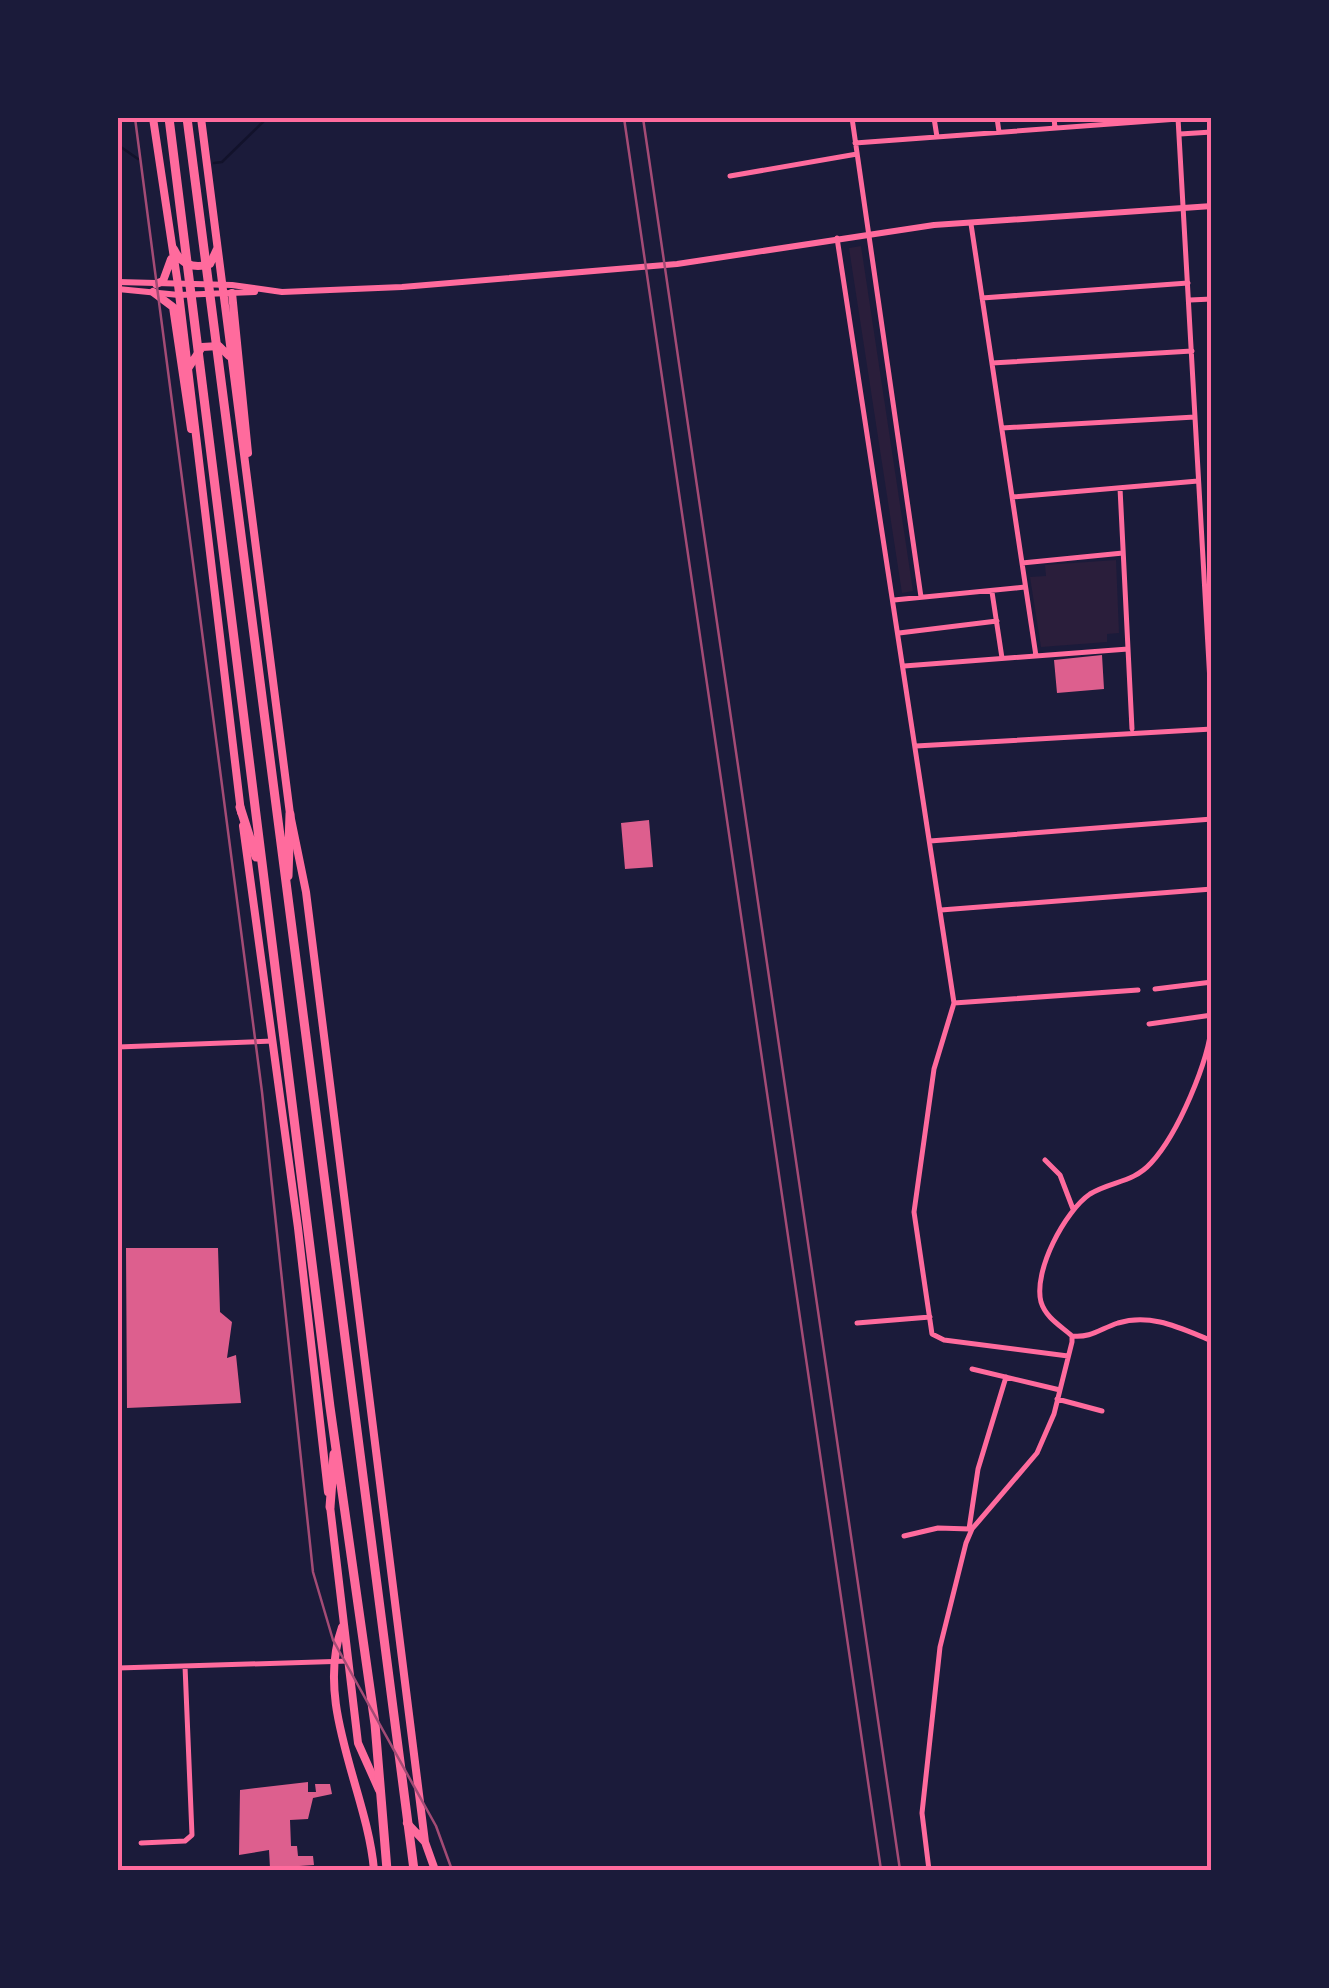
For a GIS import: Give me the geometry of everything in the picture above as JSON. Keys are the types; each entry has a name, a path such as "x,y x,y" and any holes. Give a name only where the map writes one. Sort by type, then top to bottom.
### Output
{"highway":[{"path":"169,118 262,878 381,1793 387,1870"},
{"path":"187,118 414,1870"},
{"path":"240,806 262,878"},
{"path":"287,898 290,814"},
{"path":"330,1506 335,1439"}],"main road":[{"path":"153,118 179,290 358,1744 381,1793"},
{"path":"201,118 248,429 250,502"},
{"path":"172,245 182,261 200,267 210,264 219,245"},
{"path":"172,245 168,272 155,288 173,308 187,415 196,442"},
{"path":"227,290 232,363 290,814 306,892 426,1842 436,1870"},
{"path":"188,371 194,354 209,345 219,346 232,363"},
{"path":"344,1621 331,1659 346,1754 367,1818 374,1870"},
{"path":"407,1823 426,1842"}],"street":[{"path":"852,118 921,596"},
{"path":"934,118 937,136"},
{"path":"997,118 999,132"},
{"path":"1054,118 1055,128"},
{"path":"855,142 1178,118 1212,717"},
{"path":"1179,134 1212,132"},
{"path":"730,176 857,154"},
{"path":"118,285 256,291 402,287 678,264 868,233 1212,206"},
{"path":"970,223 1036,656"},
{"path":"837,238 954,1002 932,1081 914,1212 932,1334 944,1340 1068,1356"},
{"path":"982,298 1188,284"},
{"path":"1189,300 1212,298"},
{"path":"992,363 1192,350"},
{"path":"1002,428 1195,417"},
{"path":"1012,497 1198,481"},
{"path":"1120,488 1132,731"},
{"path":"1022,562 1123,553"},
{"path":"1203,569 1212,569"},
{"path":"894,600 1025,588"},
{"path":"992,591 1002,658"},
{"path":"898,633 996,621"},
{"path":"904,666 1128,649"},
{"path":"916,746 1212,728"},
{"path":"930,841 1212,819"},
{"path":"941,910 1212,889"},
{"path":"1156,989 1212,982"},
{"path":"954,1002 1138,990"},
{"path":"1148,1024 1212,1019 1204,1058 1154,1160 1134,1178 1098,1190 1073,1208 1054,1242 1040,1291 1049,1316 1072,1336 1088,1336 1118,1324 1153,1320 1210,1340"},
{"path":"118,1047 273,1041"},
{"path":"1046,1160 1060,1175 1073,1208"},
{"path":"857,1324 930,1317"},
{"path":"904,1536 938,1528 970,1529 1028,1467 1048,1430 1072,1336"},
{"path":"972,1369 1060,1390"},
{"path":"928,1870 922,1814 940,1647 970,1529 978,1470 1006,1377"},
{"path":"1057,1399 1102,1411"},
{"path":"118,1668 349,1661"},
{"path":"141,1844 185,1841 192,1836 184,1666"}],"shaded area":[{"path":"861,246 913,591 902,593 849,248"},
{"path":"1116,560 1119,633 1107,634 1107,642 1041,647 1030,577 1046,576 1045,565"}],"building":[{"path":"1102,655 1104,689 1057,693 1054,660"},
{"path":"649,820 653,867 625,869 621,823"},
{"path":"126,1248 218,1248 220,1312 232,1322 227,1358 236,1355 241,1403 127,1408"},
{"path":"308,1782 308,1792 316,1792 315,1784 330,1784 332,1794 313,1798 308,1819 290,1820 291,1846 297,1846 298,1856 313,1856 314,1865 270,1868 269,1850 239,1855 240,1790"}],"waterway":[{"path":"214,163 222,162 267,118"},
{"path":"118,145 138,159"}],"railway":[{"path":"135,118 262,1092 313,1572 333,1640 436,1826 452,1870"},
{"path":"624,118 881,1870"},
{"path":"643,118 900,1870"}]}
